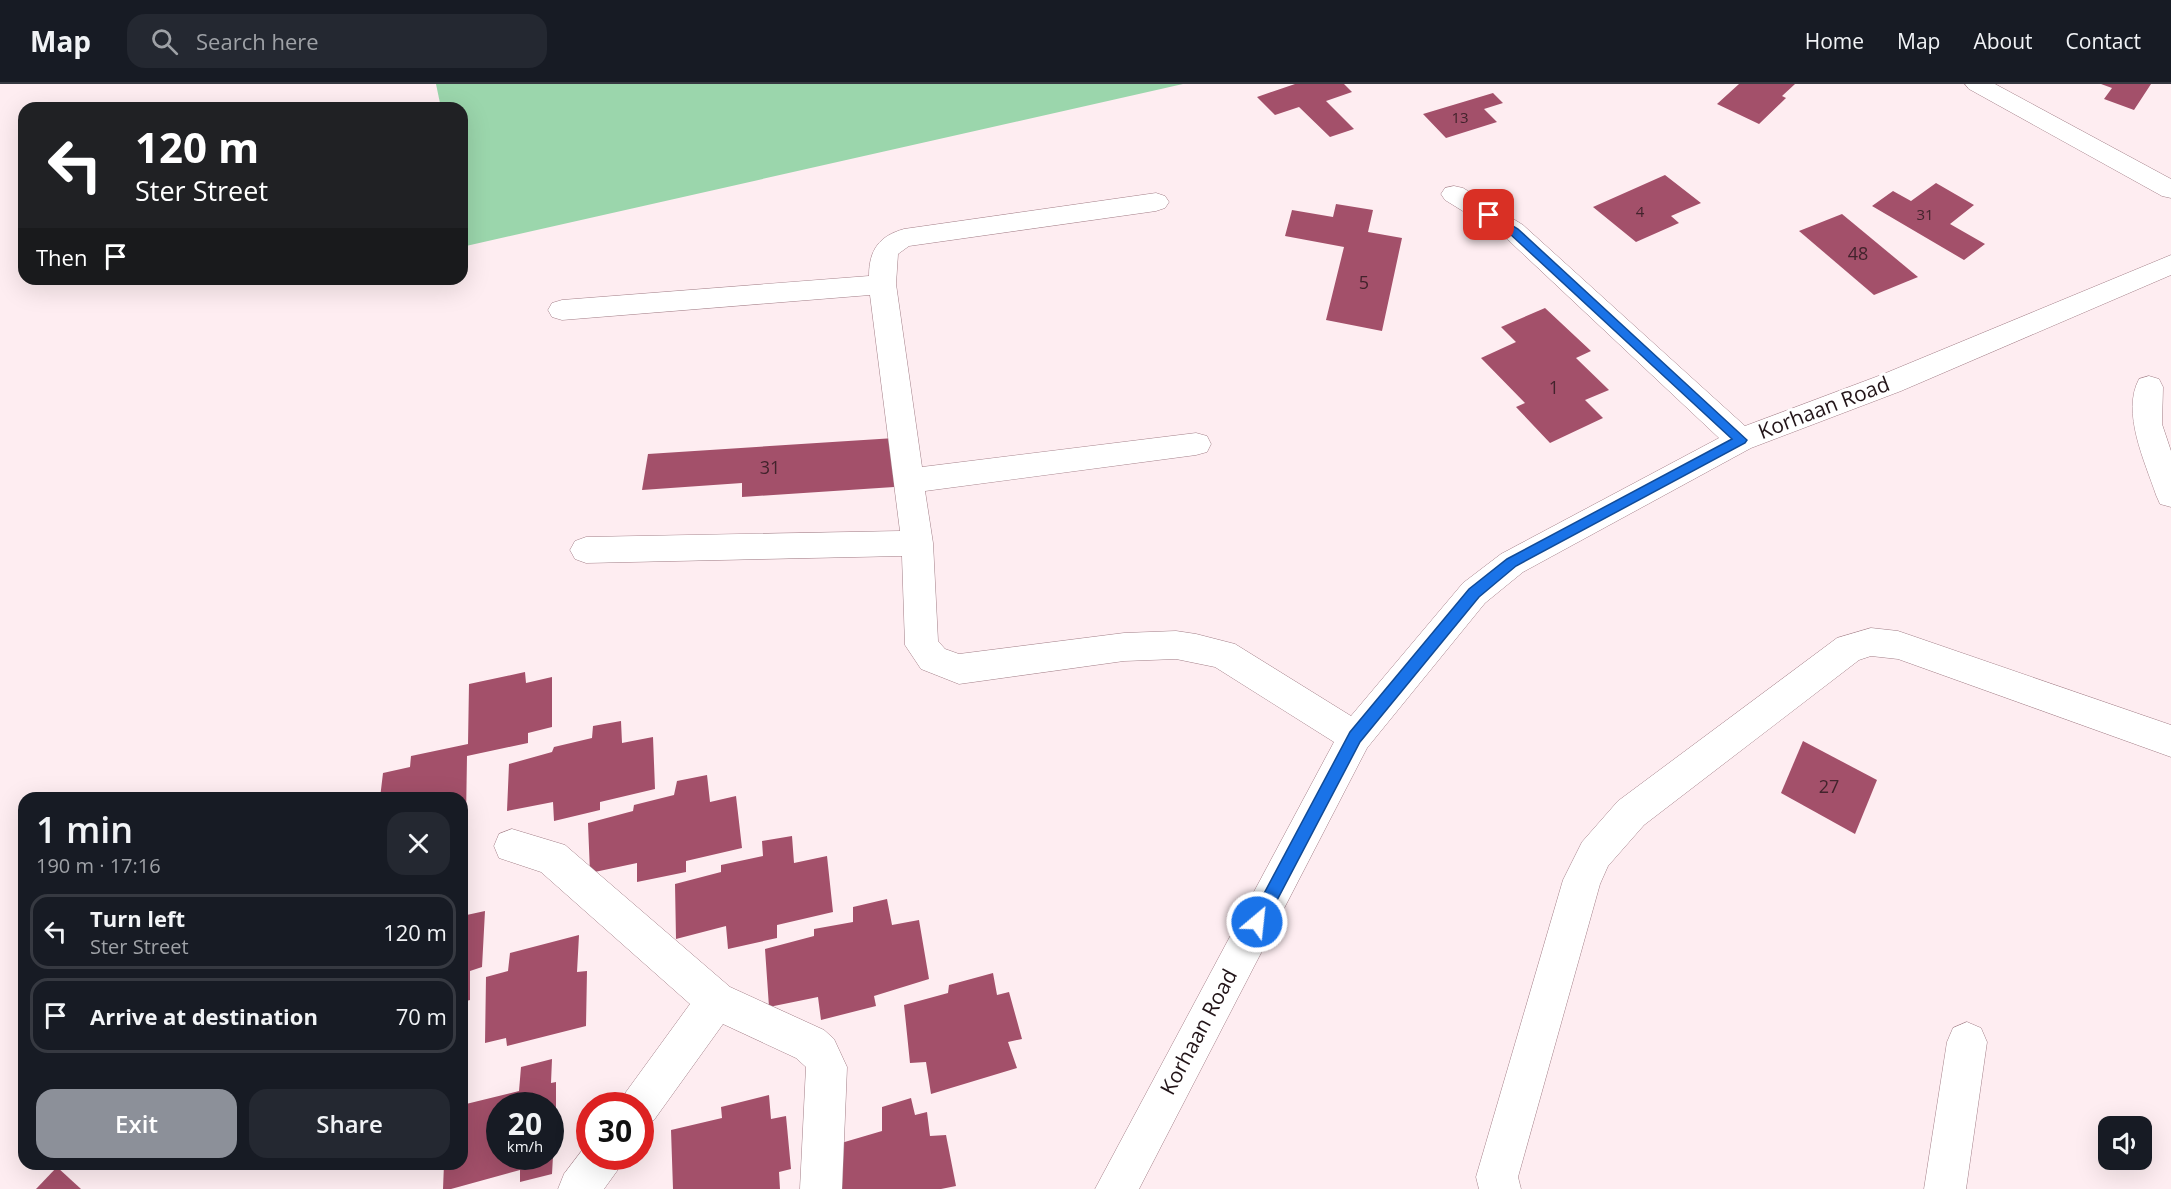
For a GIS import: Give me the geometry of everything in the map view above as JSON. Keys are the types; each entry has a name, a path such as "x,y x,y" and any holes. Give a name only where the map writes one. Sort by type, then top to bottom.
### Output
{"street":[{"path":"1977,84 2171,190"},
{"path":"1454,194 1514,231 1741,440"},
{"path":"1156,202 904,238 890,243 883,252 882,284 917,543 922,645 933,659 959,669 1125,648 1176,645 1196,648 1223,654 1355,737"},
{"name":"Korhaan Road","path":"1116,1189 1355,737 1474,593 1512,563 1741,440 1891,383 2171,264"},
{"path":"562,310 882,284"},
{"path":"2149,387 2147,424 2171,495"},
{"path":"909,481 1196,444"},
{"path":"586,550 917,543"},
{"path":"1500,1189 1497,1177 1582,880 1595,854 1608,836 1631,813 1849,648 1871,642 1898,645 2171,741"},
{"path":"512,846 552,857 716,1001 810,1044 820,1053 827,1067 821,1189"},
{"path":"650,1092 716,1001"},
{"path":"1946,1189 1967,1041"},
{"path":"579,1189 592,1170"}],"green space":[{"path":"436,84 1183,84 468,246 468,102 440,102"}],"building":[{"path":"1295,84 1344,84 1352,92 1326,101 1354,129 1330,137 1299,107 1275,115 1257,97"},
{"path":"1739,84 1795,84 1782,96 1786,98 1759,124 1717,104"},
{"path":"2101,84 2151,84 2134,110 2104,99 2112,88"},
{"path":"1493,93 1503,103 1484,109 1497,122 1446,138 1423,114"},
{"path":"1665,175 1701,203 1671,216 1679,223 1636,242 1593,207"},
{"path":"1936,183 1974,205 1950,224 1985,244 1964,260 1872,206 1893,191 1911,201"},
{"path":"1336,204 1373,210 1368,232 1402,238 1382,331 1326,320 1344,247 1285,236 1292,210 1333,217"},
{"path":"1842,214 1918,277 1874,295 1799,231"},
{"path":"1545,308 1591,351 1576,358 1609,390 1585,400 1603,418 1550,443 1516,407 1525,403 1481,358 1516,342 1501,327"},
{"path":"895,438 894,487 742,497 742,483 642,490 648,454"},
{"path":"525,672 526,683 552,677 552,727 528,733 528,743 467,756 466,792 381,792 383,773 410,767 411,756 468,744 469,684"},
{"path":"621,721 622,743 653,737 655,789 600,802 600,810 554,821 553,802 507,811 509,764 552,752 554,747 592,738 593,726"},
{"path":"1803,741 1877,780 1855,834 1781,793"},
{"path":"707,775 710,802 736,796 742,848 686,861 686,872 637,882 637,863 590,873 588,823 633,811 634,805 674,795 677,781"},
{"path":"792,836 794,863 827,856 833,912 777,925 777,938 728,949 726,926 676,939 675,884 721,872 721,865 763,856 762,841"},
{"path":"887,899 892,925 919,920 929,979 874,996 876,1006 821,1020 818,997 769,1007 765,949 814,936 814,929 853,922 853,907"},
{"path":"485,911 482,967 470,971 470,1000 468,1000 468,915"},
{"path":"579,935 577,972 587,971 586,1026 507,1046 506,1038 485,1043 486,977 508,971 510,953"},
{"path":"993,973 997,995 1009,992 1022,1039 1008,1042 1017,1068 931,1094 926,1062 910,1063 904,1005 948,993 949,985"},
{"path":"552,1059 551,1083 556,1082 556,1092 515,1092 519,1091 521,1067"},
{"path":"769,1095 771,1119 786,1116 791,1169 779,1172 780,1189 673,1189 671,1130 722,1118 721,1107"},
{"path":"911,1098 915,1115 927,1112 930,1136 946,1135 956,1186 941,1189 834,1189 831,1146 882,1131 882,1107"},
{"path":"486,1099 486,1170 520,1170 451,1189 443,1189 444,1170 468,1170 468,1104"},
{"path":"54,1170 60,1170 81,1189 36,1189"},
{"path":"520,1170 552,1170 552,1174 520,1182"}],"route":[{"path":"1257,922 1355,737 1474,593 1512,563 1741,440 1514,231 1489,215"}]}
